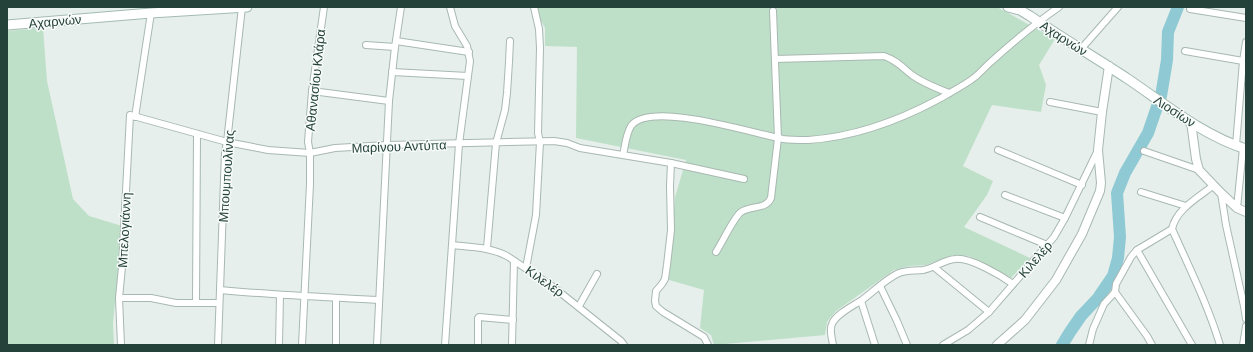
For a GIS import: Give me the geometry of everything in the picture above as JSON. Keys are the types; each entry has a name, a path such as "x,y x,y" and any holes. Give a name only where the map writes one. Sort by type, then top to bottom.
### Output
{"main road":[{"name":"Αχαρνών","path":"7,25 207,8 247,7"},
{"name":"Αχαρνών","path":"1008,7 1021,8 1038,21 1109,66"},
{"name":"Λιοσίων","path":"1109,66 1191,122 1212,134 1241,147"}],"street":[{"name":"Μπουμπουλίνας","path":"218,345 225,152 242,7"},
{"name":"Αθανασίου Κλάρα","path":"302,345 310,184 310,153 308,142 312,91 324,7"},
{"path":"377,345 389,101 401,7"},
{"path":"445,345 459,144 470,61 469,52 464,39 456,26 450,7"},
{"path":"526,268 536,215 540,142 538,133 539,35 538,20 534,7"},
{"path":"623,155 628,131 632,125 646,118 656,116 685,117 778,138 806,140 831,138 876,127 899,118 949,94 974,77 1038,21 1059,7"},
{"path":"1081,49 1118,7"},
{"path":"1190,9 1246,18"},
{"path":"716,252 738,215 742,212 765,205 771,198 778,138 773,11"},
{"name":"Μπελογιάννη","path":"121,345 119,298 132,116 150,13"},
{"path":"487,248 496,142 505,110 510,41"},
{"path":"1237,208 1241,147 1243,61 1246,42"},
{"path":"366,45 396,44 469,52"},
{"path":"1185,51 1243,61"},
{"path":"775,59 884,56 893,59 924,83 949,94"},
{"path":"997,345 1025,320 1056,280 1082,234 1100,191 1101,183 1098,150 1109,66"},
{"path":"392,72 468,76"},
{"path":"312,91 389,101"},
{"path":"1050,102 1102,112"},
{"name":"Μαρίνου Αντύπα","path":"132,116 227,142 268,150 310,153 335,148 387,145 554,141 580,148 671,163 744,179"},
{"path":"1191,122 1196,159 1200,170 1237,208 1246,212"},
{"path":"196,303 197,134"},
{"path":"998,150 1082,185"},
{"name":"Κιλελέρ","path":"942,345 968,330 989,312 1054,237 1082,185 1098,150"},
{"path":"1144,151 1200,170"},
{"path":"671,163 671,230 668,265 665,279 656,291 655,302 656,306 663,312 704,337 708,345"},
{"path":"1089,345 1093,329 1104,304 1115,292 1116,284 1131,257 1137,250 1172,229 1180,213 1186,206 1214,185"},
{"path":"1141,192 1186,206"},
{"path":"1221,193 1226,225 1246,319"},
{"path":"1005,195 1065,218"},
{"path":"980,217 1047,245"},
{"path":"1172,229 1202,295 1220,345"},
{"name":"Κιλελέρ","path":"452,245 487,248 507,256 579,306 624,345"},
{"path":"1137,250 1192,345"},
{"path":"833,345 830,326 833,322 846,309 861,301 898,273 910,270 923,270 955,259 966,260 999,275 1013,284"},
{"path":"512,345 514,261"},
{"path":"934,267 989,312"},
{"path":"579,306 597,274"},
{"path":"880,286 907,345"},
{"path":"220,290 280,295 379,300"},
{"path":"1115,292 1152,345"},
{"path":"279,345 280,295"},
{"path":"119,298 151,298 176,303 220,303"},
{"path":"336,298 336,345"},
{"path":"861,301 874,345"},
{"path":"478,345 479,317 513,320"},
{"path":"1243,345 1246,326"}],"green space":[{"path":"538,7 997,7 1055,39 1039,65 1046,85 1041,112 992,105 963,166 993,181 987,195 964,227 1030,258 1011,278 969,256 952,255 926,265 910,266 894,270 836,311 827,322 825,335 714,345 711,335 700,328 704,290 669,280 675,197 686,160 576,138 577,47 545,46 545,28 538,15"},
{"path":"43,28 47,81 73,199 89,216 122,226 113,324 114,345 7,345 7,31"}],"waterway":[{"path":"1161,96 1167,60 1168,32 1178,7"},
{"path":"1062,345 1081,316 1098,298 1113,276 1118,258 1120,237 1117,193 1125,173 1148,133 1158,104"}]}
